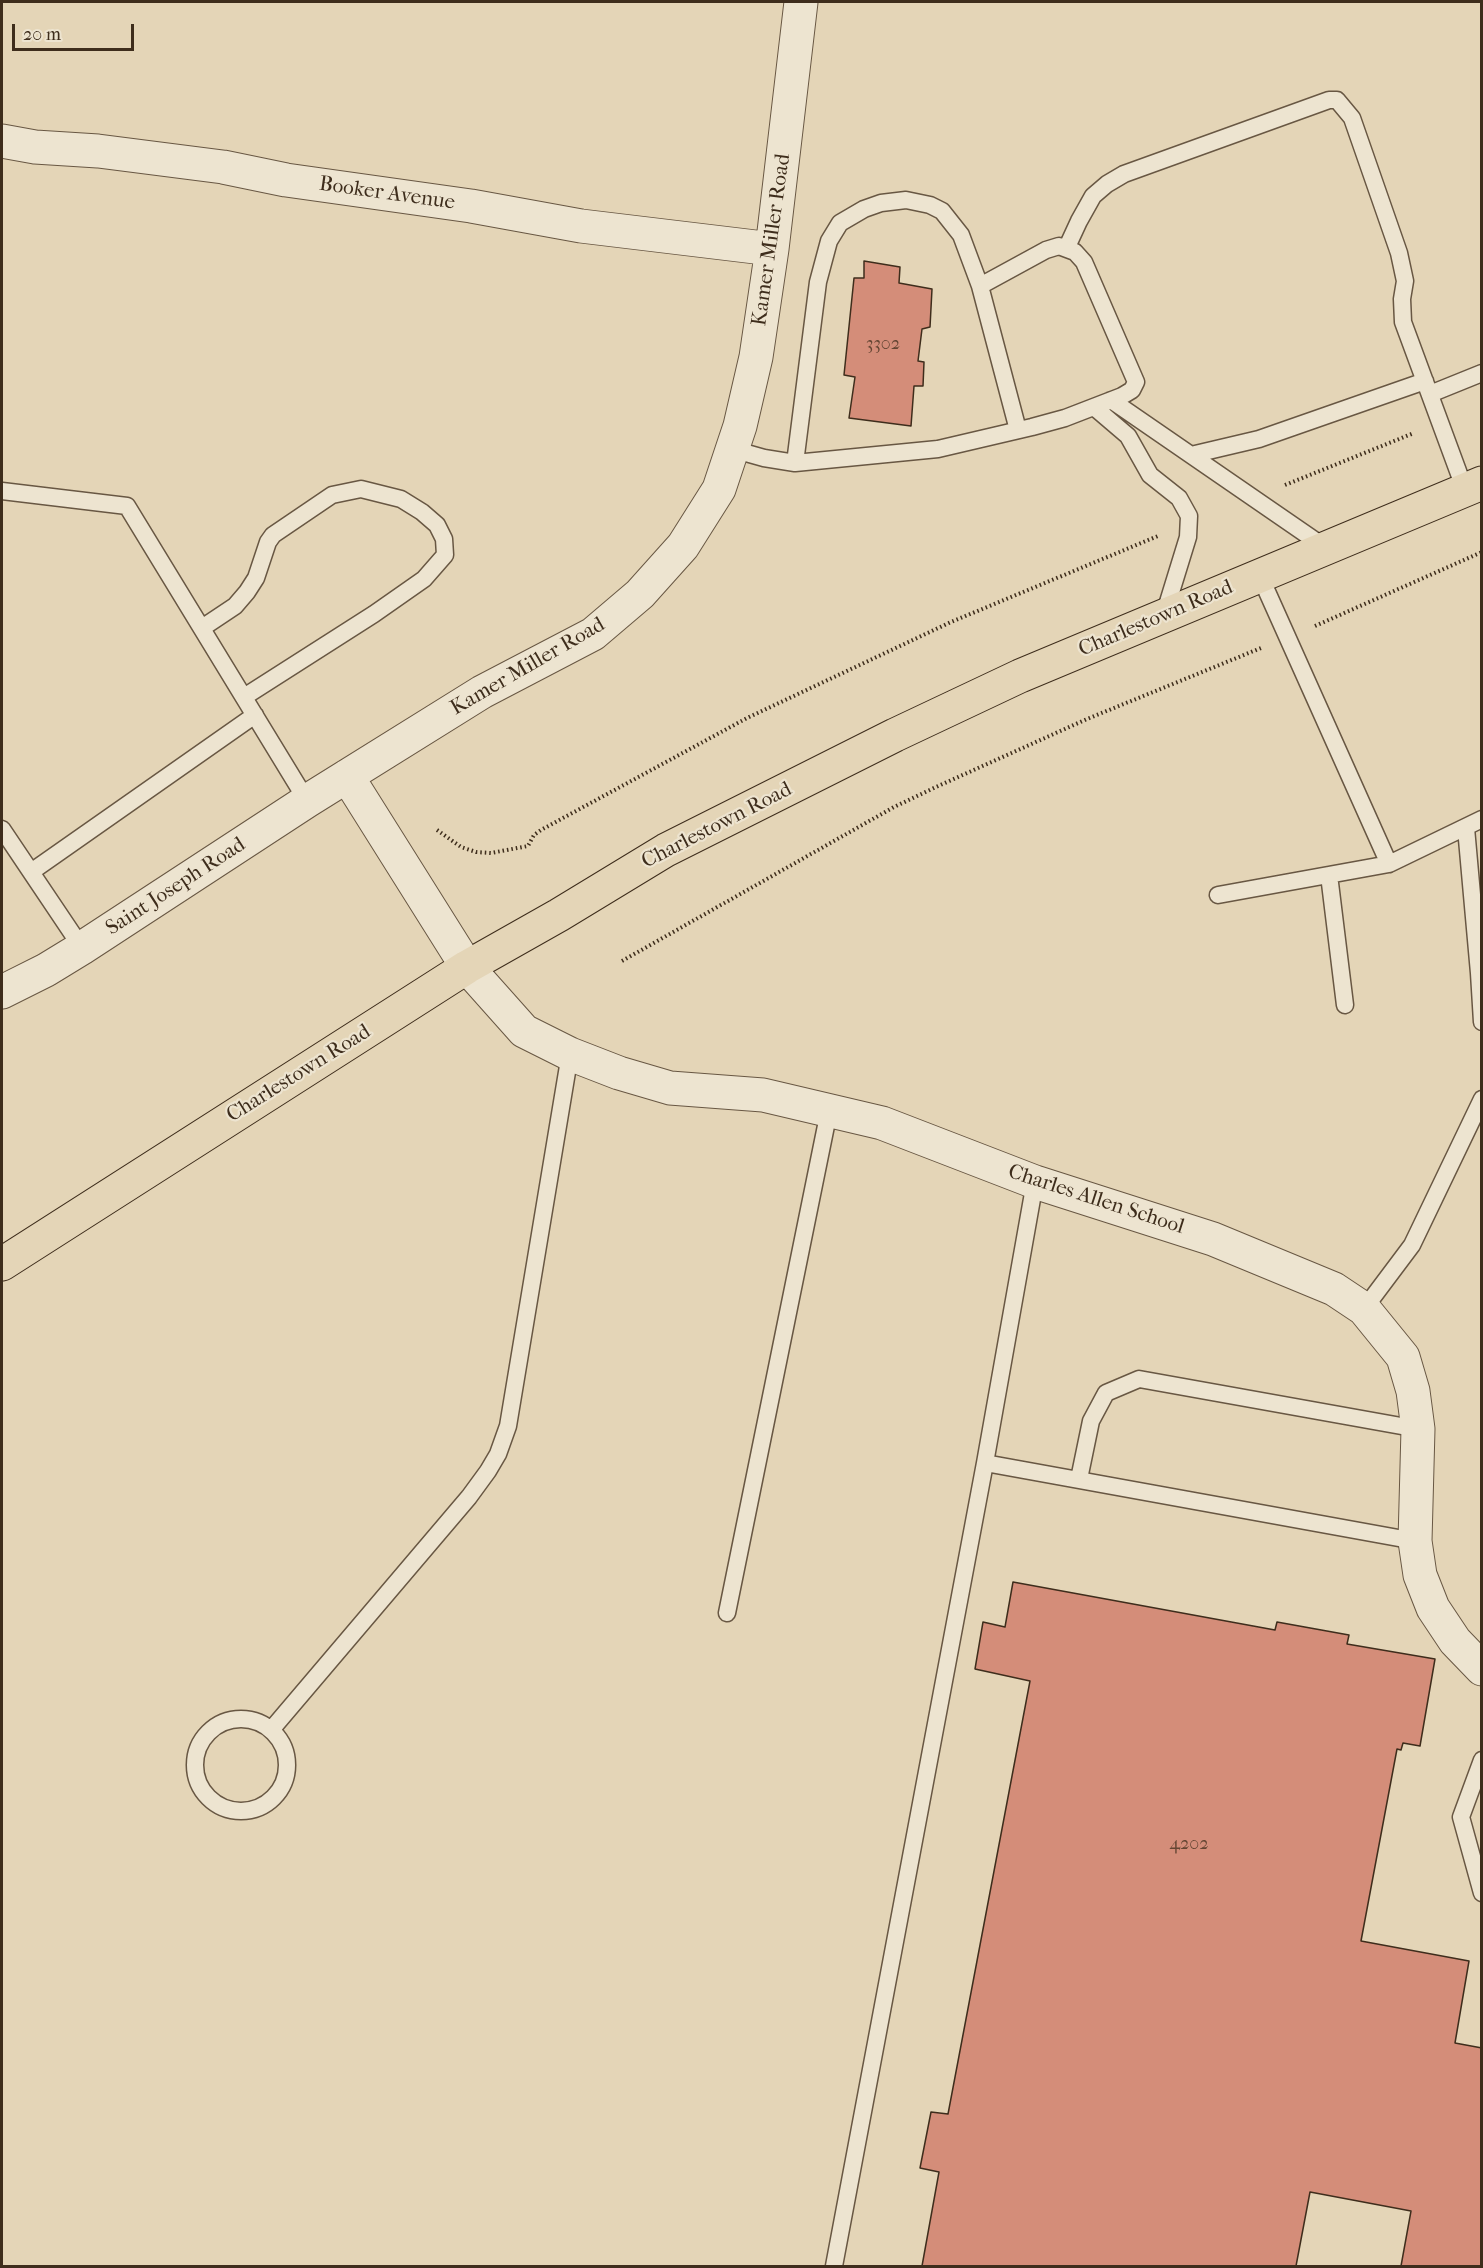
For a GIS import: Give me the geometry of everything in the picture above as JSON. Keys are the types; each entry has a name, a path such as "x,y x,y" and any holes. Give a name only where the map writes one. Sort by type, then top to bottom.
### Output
{"main road":[{"name":"Charlestown Road","path":"2,1264 467,967 677,845 895,735 999,686 1473,487"}],"street":[{"name":"Kamer Miller Road","path":"346,776 482,692 593,634 640,594 682,546 718,489 740,426 756,357 772,249 801,2"},
{"name":"Booker Avenue","path":"2,141 36,147 98,151 223,167 286,180 471,206 581,226 772,249"},
{"name":"Saint Joseph Road","path":"2,992 46,970 82,948 346,776"},
{"path":"346,776 467,967"},
{"name":"Charles Allen School","path":"467,967 524,1031 570,1054 619,1073 670,1088 763,1095 882,1123 1035,1182 1213,1239 1334,1289 1364,1309 1403,1357 1413,1391 1418,1429 1415,1541 1420,1575 1433,1608 1455,1641 1482,1669"}],"lane":[{"path":"1067,248 1093,196 1112,180 1140,166 1329,100 1337,100 1352,118 1399,253 1405,281 1402,299 1403,322 1440,422 1473,487"},
{"path":"795,463 818,282 829,241 840,223 864,209 881,203 906,200 930,205 942,211 961,235 980,286 1018,430"},
{"path":"732,449 764,458 795,463 938,449 1065,418 1132,390 1136,382 1084,262 1075,252 1059,246 1046,250 980,286"},
{"path":"1191,455 1259,439 1482,373"},
{"path":"1111,400 1326,549"},
{"path":"1094,407 1131,440 1137,455 1150,475 1186,506 1189,523 1188,537 1164,616"},
{"path":"202,628 235,606 247,592 256,578 268,542 273,536 332,495 361,489 401,499 437,525 444,539 445,555 424,579 374,614 244,697"},
{"path":"2,491 127,506 307,801"},
{"path":"1260,576 1389,864"},
{"path":"31,872 255,715"},
{"path":"1218,895 1389,864 1482,819"},
{"path":"2,828 82,948"},
{"path":"1466,828 1482,1022"},
{"path":"1329,875 1345,1005"},
{"path":"271,1730 469,1497 498,1454 508,1426 570,1054"},
{"path":"1364,1309 1412,1245 1482,1100"},
{"path":"727,1613 829,1111"},
{"path":"834,2266 986,1463 1035,1182"},
{"path":"1079,1479 1091,1421 1106,1393 1139,1379 1418,1429"},
{"path":"986,1463 1415,1541"},
{"path":"237,1719 255,1721 271,1730 281,1742 286,1757 282,1788 272,1800 258,1809 243,1812 227,1810 213,1803 202,1792 196,1777 194,1761 198,1746 207,1733 220,1724 237,1719"},
{"path":"1481,1892 1461,1817 1482,1761"}],"path":[{"path":"1254,498 1440,422"},
{"path":"436,830 461,847 476,852 491,853 528,846 534,835 541,830 747,718 951,622 1189,523"},
{"path":"622,961 894,807 936,787 1087,719 1287,637 1482,552"}],"building":[{"path":"864,261 900,267 899,283 932,289 930,327 922,329 918,361 924,362 923,386 914,386 911,426 849,418 855,377 844,375 854,278 864,278"},
{"path":"1013,1582 1275,1630 1277,1622 1349,1635 1347,1644 1435,1659 1420,1746 1403,1743 1401,1750 1397,1749 1361,1941 1469,1961 1455,2043 1482,2048 1482,2266 1401,2266 1411,2211 1310,2192 1296,2266 922,2266 939,2172 920,2168 931,2112 948,2114 1030,1681 975,1669 983,1622 1005,1627"}]}
